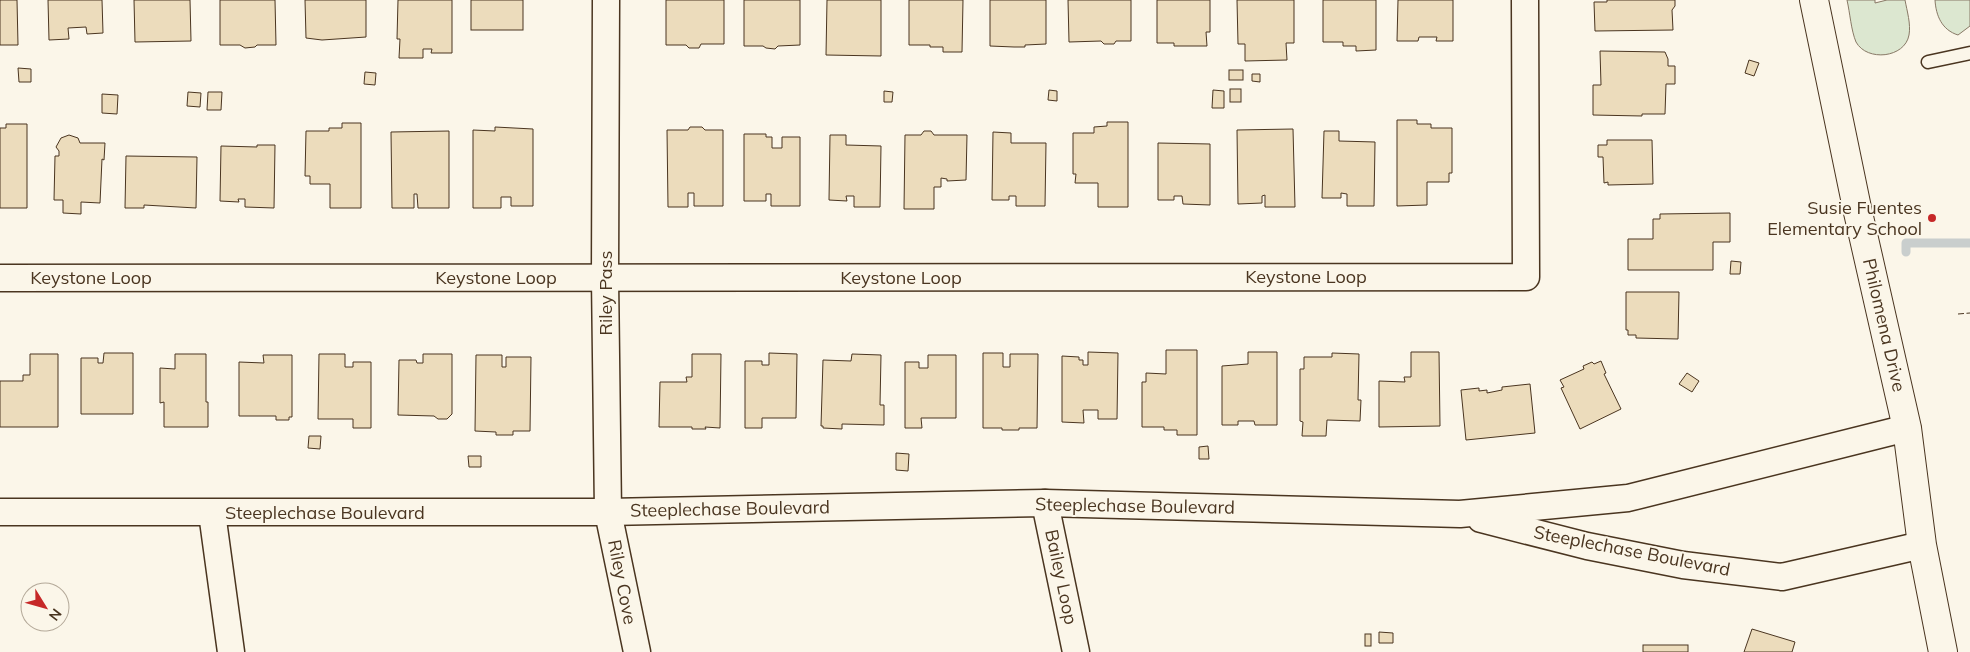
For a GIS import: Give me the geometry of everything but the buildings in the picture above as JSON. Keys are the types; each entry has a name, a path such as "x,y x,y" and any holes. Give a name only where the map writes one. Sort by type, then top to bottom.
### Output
{"street":[{"name":"Riley Pass","path":"606,0 605,278 608,512"},
{"name":"Keystone Loop","path":"0,278 1526,277 1525,0"},
{"name":"Philomena Drive","path":"1814,0 1907,428 1922,545 1944,652"},
{"name":"Steeplechase Boulevard","path":"0,512 212,514 608,512 1045,503 1460,514 1628,498 1907,428"},
{"name":"Bailey Loop","path":"1045,503 1076,652"},
{"name":"Riley Cove","path":"608,512 637,652"},
{"path":"212,514 231,652"},
{"name":"Steeplechase Boulevard","path":"1460,514 1586,546 1683,564 1782,577 1922,545"}],"lane":[{"path":"1928,62 1970,53"}],"green space":[{"path":"1847,0 1875,0 1875,3 1887,0 1905,0 1910,26 1906,43 1901,49 1885,55 1868,53 1861,48 1854,37"},
{"path":"1935,0 1970,0 1970,26 1958,35 1952,33 1938,17"}],"waterway":[{"path":"1906,252 1906,243 1970,243"}],"fence":[{"path":"1958,314 1970,313"}],"place":[{"name":"Susie Fuentes Elementary School","path":"1932,218"}]}
